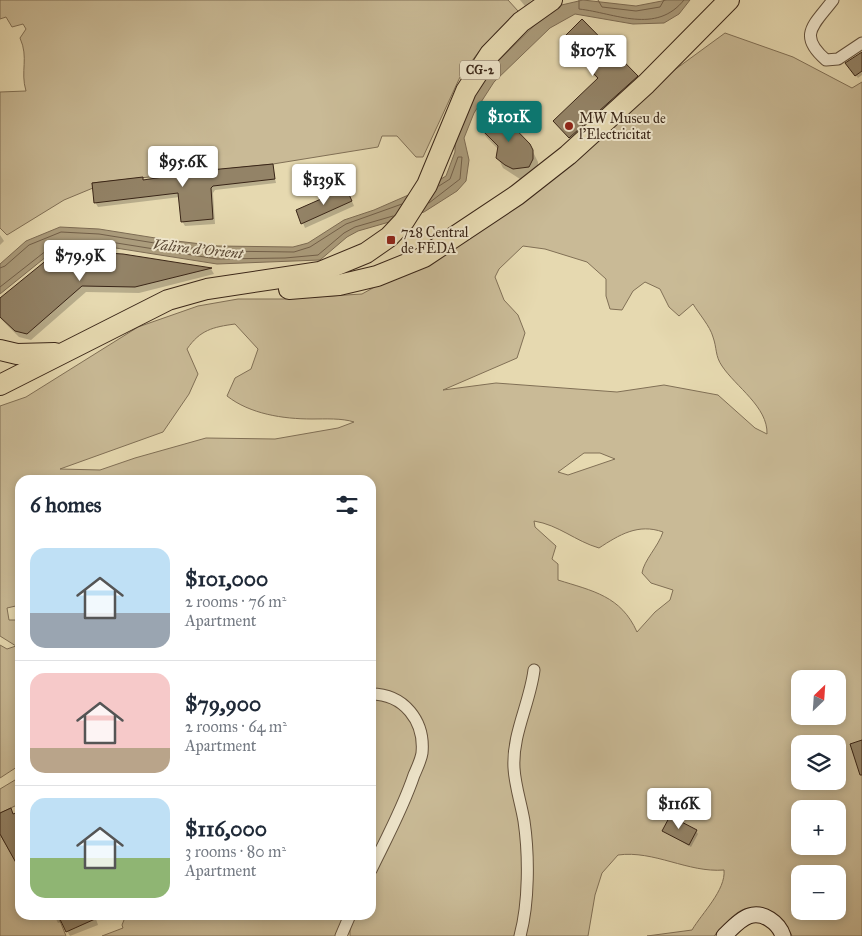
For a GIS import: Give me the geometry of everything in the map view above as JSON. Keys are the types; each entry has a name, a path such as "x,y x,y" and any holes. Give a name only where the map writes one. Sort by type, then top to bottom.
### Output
{"highway":[{"name":"CG-2","path":"3,387 133,316 168,300 218,288 302,276 338,266 366,253 389,237 404,221 427,185 466,90 490,54 521,22 552,0"},
{"name":"CG-2","path":"218,288 258,290 339,285 402,268 424,257 517,196 568,155 646,84 729,0"},
{"path":"3,387 25,386 39,378 88,341"},
{"name":"CG-2","path":"4,352 49,354 67,352"},
{"name":"CG-2","path":"3,387 16,367 14,359 4,352"}],"main road":[{"path":"724,936 749,916 760,916 773,921 783,936"}],"street":[{"path":"833,0 813,27 809,40 813,49 826,60 838,59 862,43"},
{"path":"520,936 527,876 524,822 514,768 517,737 532,690 534,670"},
{"path":"376,694 395,698 408,707 416,721 422,738 422,754 408,794 376,860"},
{"path":"341,936 348,920"}],"shaded area":[{"path":"0,0 508,0 518,11 483,46 460,77 423,157 416,157 397,136 382,136 378,147 273,164 92,183 93,188 64,200 7,235 0,228 0,92 26,91 24,84 24,52 20,38 26,29 23,24 12,27 6,17 0,19"},
{"path":"725,33 793,57 852,88 862,82 862,936 792,936 783,922 776,916 761,909 753,908 737,913 714,936 647,936 692,930 717,893 724,878 724,870 697,868 658,858 631,854 618,855 602,873 595,895 588,936 350,936 350,928 341,936 102,936 123,928 124,920 376,920 376,475 15,475 15,606 7,608 9,620 15,620 15,645 0,636 0,406 26,397 138,327 198,306 238,299 283,299 362,294 445,248 647,90","holes":["523,246 545,249 587,262 606,279 606,296 610,309 622,310 633,291 645,282 660,289 669,307 679,316 693,304 712,333 720,362 728,374 757,406 766,424 767,434 755,428 718,395 664,385 617,392 496,383 443,390 517,358 525,333 518,315 504,300 495,277 499,269","235,324 258,349 251,369 235,378 227,396 246,407 267,414 290,418 339,419 354,422 338,428 275,439 206,438 100,470 60,469 163,432 189,394 198,374 187,349 208,330","584,453 600,453 615,459 568,475 558,472","534,521 551,526 599,548 629,532 645,529 663,532 645,563 642,573 651,583 673,590 670,600 655,612 637,632 623,610 605,597 558,580 558,564 552,559 556,546 535,527"]},
{"path":"0,645 7,649 15,646 15,768 0,778"},
{"path":"15,780 15,806 0,813 0,789"},
{"path":"0,834 15,860 15,920 60,920 66,936 0,936"}],"water":[{"name":"Valira d'Orient","path":"583,0 636,6 667,0 690,0 679,14 664,23 633,24 575,14 550,28 494,82 474,113 464,138 469,160 466,181 457,191 424,212 358,231 347,237 320,260 217,264 103,246 57,248 0,294 0,264 26,241 60,227 99,229 218,246 293,247 308,243 344,220 374,210 429,186 446,176 455,152 455,132 468,102 492,67 553,7"}],"building":[{"path":"582,19 638,76 569,138 553,121 598,78 561,40"},
{"path":"862,52 862,71 855,76 845,63"},
{"path":"499,112 530,144 533,150 533,159 529,167 513,169 496,158 498,146 480,128"},
{"path":"273,164 275,179 213,186 211,188 213,219 181,222 178,193 94,203 92,183 143,177 143,180 210,170"},
{"path":"346,188 352,201 301,224 296,210"},
{"path":"59,250 123,254 212,268 135,287 82,286 27,334 15,331 0,317 0,298"},
{"path":"862,740 862,775 860,775 850,744"},
{"path":"11,808 13,814 15,813 15,861 0,834 0,813"},
{"path":"670,816 697,830 689,845 662,831"},
{"path":"60,920 93,920 66,932"}],"place":[{"name":"MW Museu de l'Electricitat","path":"569,126"},
{"name":"728 Central de FEDA","path":"391,240"}]}
